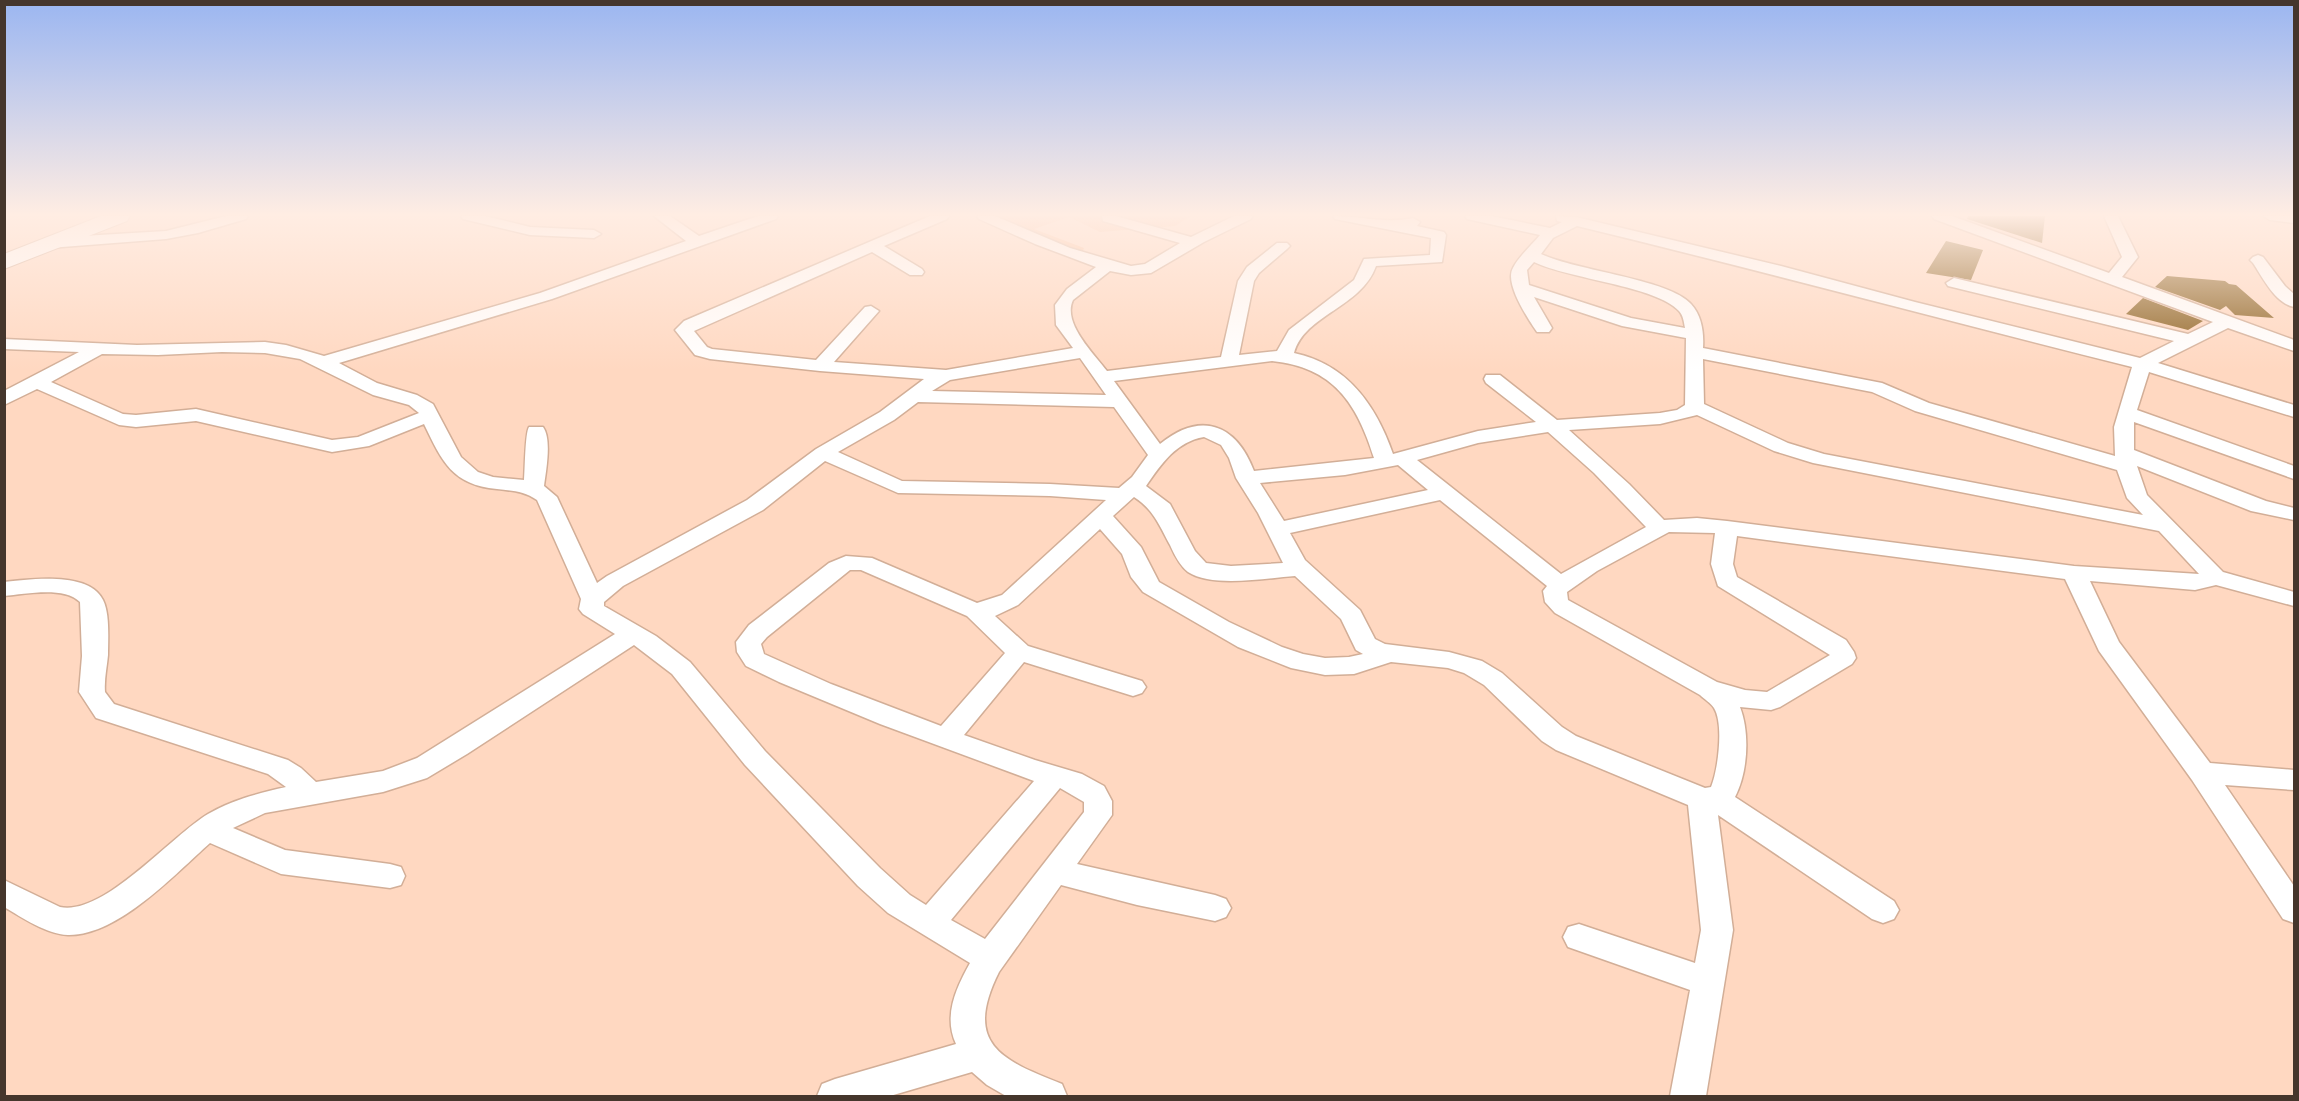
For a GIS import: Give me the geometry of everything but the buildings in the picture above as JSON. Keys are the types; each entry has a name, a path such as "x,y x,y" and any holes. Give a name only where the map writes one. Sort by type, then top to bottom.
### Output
{"street":[{"path":"321,362 524,303 625,267"},
{"path":"825,267 684,330 701,351 710,354 820,366 930,385 1083,352"},
{"path":"908,267 916,272"},
{"path":"1105,267 1064,302 1062,310 1065,325 1158,455"},
{"path":"1125,267 1143,270 1148,267"},
{"path":"1229,361 1246,281 1255,267"},
{"path":"1284,356 1287,344 1307,324 1360,284 1368,267"},
{"path":"1523,267 1518,274 1529,306 1543,328"},
{"path":"1246,478 1394,460 1476,437 1555,426 1670,417 1688,413 1694,407 1695,343 1690,315 1681,303 1658,293 1573,267"},
{"path":"1768,267 1891,301 2191,340"},
{"path":"2077,267 2295,346"},
{"path":"2111,280 2121,267"},
{"path":"2263,267 2279,289 2295,302"},
{"path":"1954,283 2024,317 2142,364 2295,411"},
{"path":"1524,289 1695,343 1875,387 1889,391 1922,407 2126,460 2259,506 2295,514"},
{"path":"820,366 871,311"},
{"path":"2211,576 2211,571 2138,498 2132,488 2126,460 2124,421 2142,364 2226,322"},
{"path":"4,344 164,350 249,348 294,352 321,362 382,392 419,401 430,415 458,467 474,479 485,483 532,488 546,497 593,599 591,609 633,634 681,668 755,758 869,877 899,904 929,924 988,957"},
{"path":"4,399 100,348"},
{"path":"1101,377 1284,356 1310,361 1348,386 1394,460 1443,493 1559,584"},
{"path":"1493,379 1555,426 1624,489 1660,529"},
{"path":"861,381 1119,401"},
{"path":"36,382 119,419 136,421 196,415 332,446 362,442 430,415"},
{"path":"593,599 615,581 755,505 822,453 887,416 930,385"},
{"path":"1694,407 1781,447 1820,459 2166,526"},
{"path":"2127,413 2295,473"},
{"path":"532,488 537,459 536,431"},
{"path":"975,610 990,609 1010,600 1128,490 1158,455 1183,435 1204,431 1214,433 1228,441 1239,458 1246,478 1300,569 1351,615 1365,644 1380,652 1449,660 1473,667 1493,679 1552,734 1566,743 1708,799 1883,910"},
{"path":"822,453 898,487 1128,490 1157,503 1191,562 1198,568 1221,572 1300,569"},
{"path":"1277,529 1443,493"},
{"path":"1101,516 1134,552 1143,577 1150,587 1272,654 1310,665 1349,667 1389,653"},
{"path":"1727,528 1722,564 1726,581 1837,646 1842,652 1843,658 1771,701 1745,699 1709,688 1575,616 1557,602 1555,591 1559,584 1660,529 1678,525 1727,528 2074,573 2195,582 2207,580 2211,576"},
{"path":"1043,1096 1019,1086 989,1067 975,1054 967,1028 969,1002 988,957 1098,815 1099,802 1094,793 1083,786 1053,777 814,688 755,660 749,652 748,642 758,631 837,568 855,561 864,562 975,610 1019,652 1132,687"},
{"path":"2074,573 2108,645 2202,773 2295,910"},
{"path":"2211,576 2295,599"},
{"path":"4,589 32,586 74,588 85,592 92,600 95,656 90,691 95,701 105,711 278,767 291,774 311,794"},
{"path":"4,892 55,919 69,922 90,918 112,907 207,829 242,810 278,799 375,783 428,765 633,634"},
{"path":"946,738 1019,652"},
{"path":"1708,799 1723,793 1729,780 1732,721 1727,706 1709,688"},
{"path":"2202,773 2295,780"},
{"path":"929,924 1053,777"},
{"path":"1688,1096 1717,930 1708,799"},
{"path":"207,829 281,862 390,876"},
{"path":"1055,871 1137,892 1215,908"},
{"path":"1579,937 1708,982"},
{"path":"835,1096 975,1054"}]}
